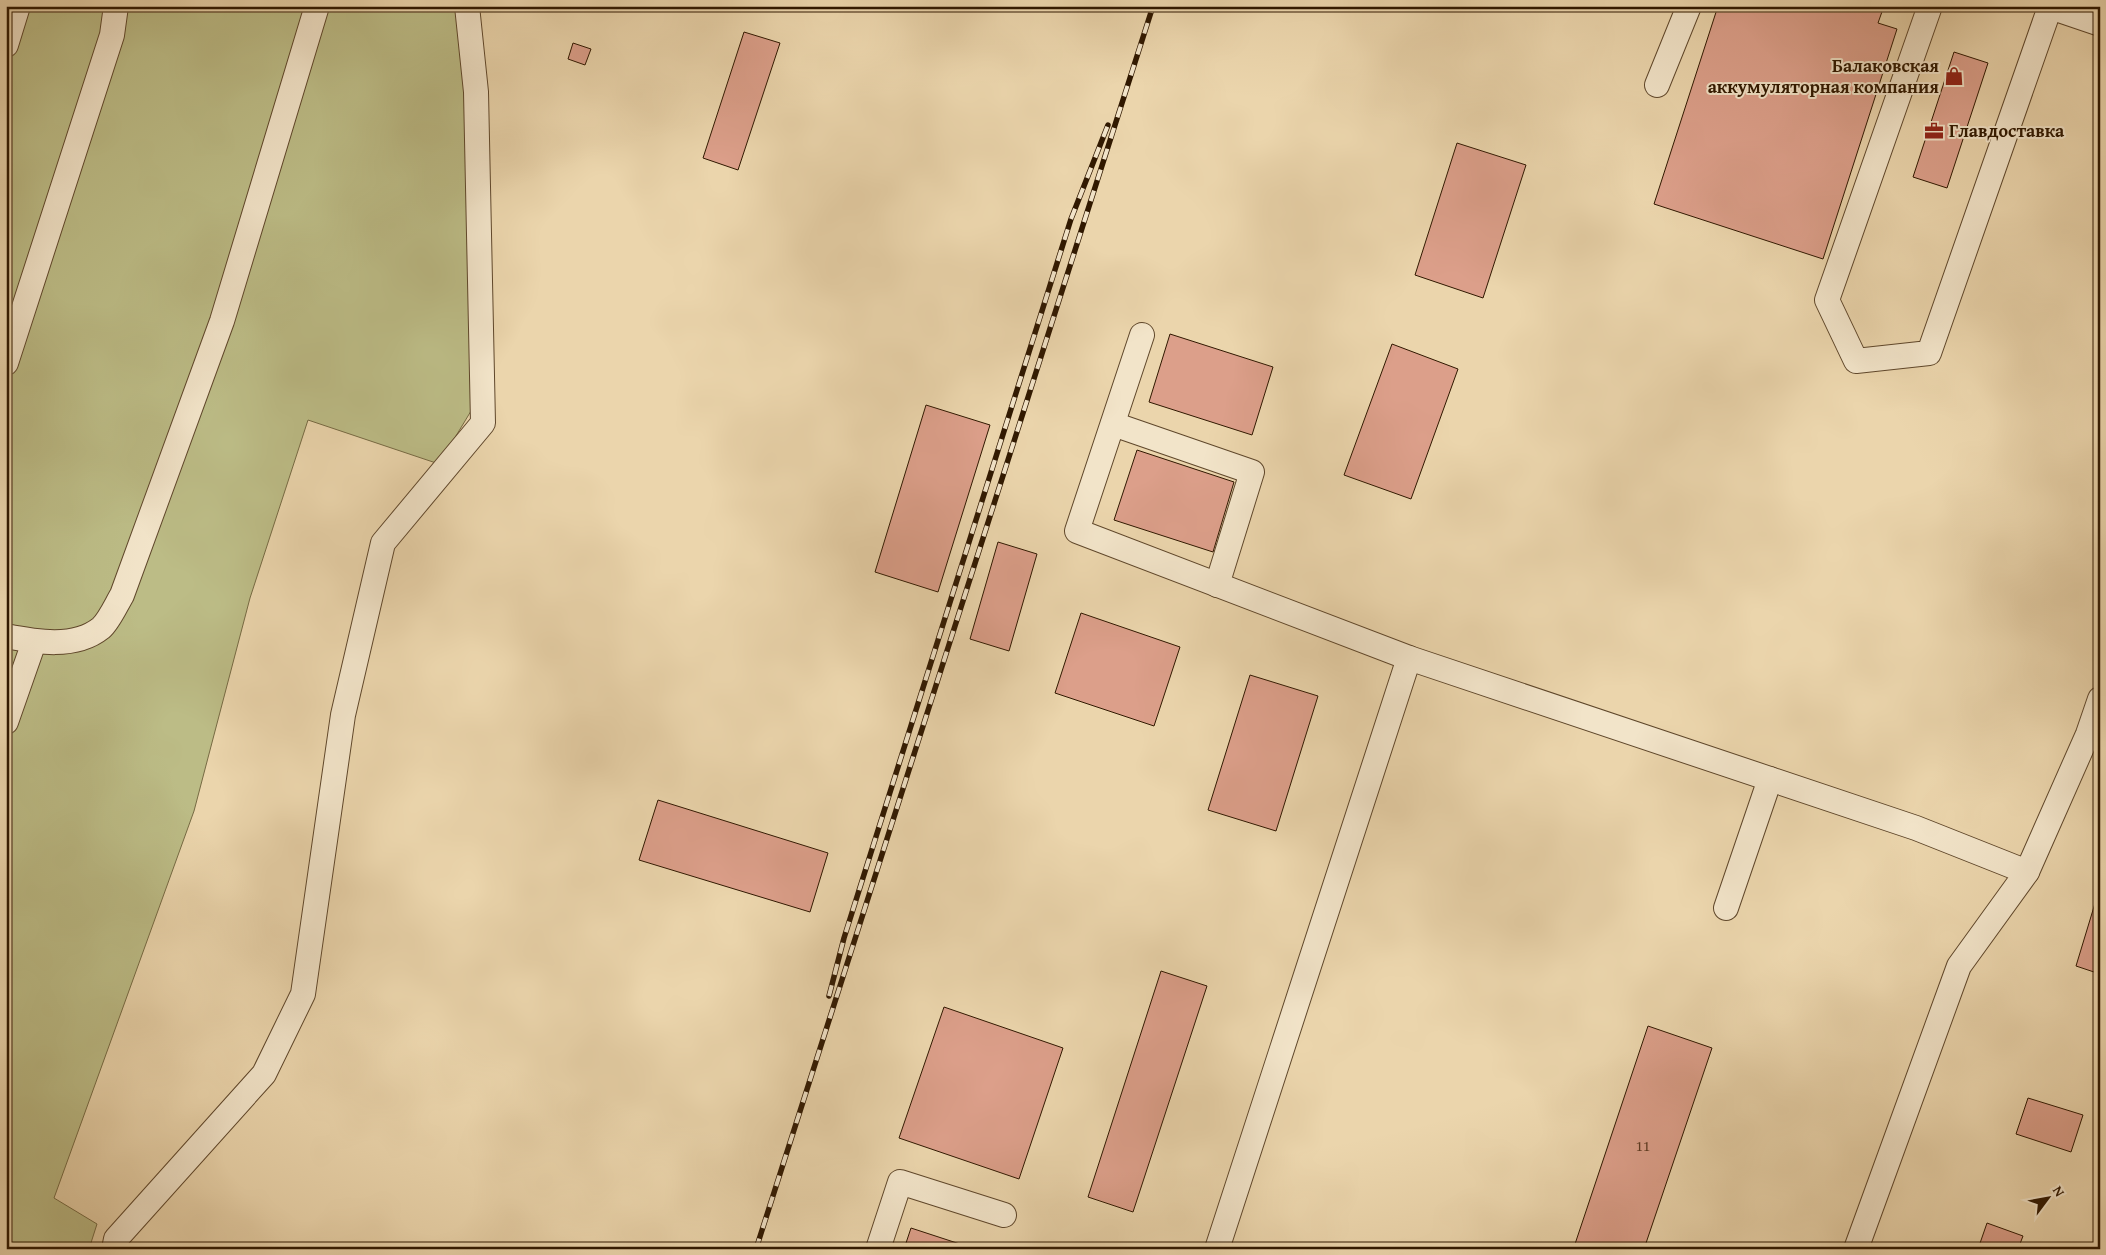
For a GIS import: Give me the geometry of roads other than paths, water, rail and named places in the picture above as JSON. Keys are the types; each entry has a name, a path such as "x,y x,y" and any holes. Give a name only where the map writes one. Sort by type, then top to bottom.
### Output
{"street":[{"path":"6,45 18,6"},
{"path":"6,363 112,35 116,6"},
{"path":"6,636 34,642 75,641 101,628 122,596 222,321 317,6"},
{"path":"114,1249 116,1239 264,1074 303,994 342,715 383,543 483,423 476,92 467,6"},
{"path":"1657,85 1689,6"},
{"path":"1930,6 1827,300 1856,361 1929,353 2049,7 2100,24"},
{"path":"1142,335 1077,532 1409,658 1916,828 2027,872"},
{"path":"1113,424 1252,472 1216,585"},
{"path":"6,722 34,642"},
{"path":"1217,1249 1409,658"},
{"path":"1856,1249 1960,966 2027,872 2088,734 2100,699"},
{"path":"1726,908 1770,779"},
{"path":"878,1249 900,1182 1004,1215"}],"railway":[{"path":"756,1249 1153,6"},
{"path":"829,996 844,938 1071,219 1108,125"}],"place":[{"name":"Балаковская аккумуляторная компания","path":"1954,76"},
{"name":"Главдоставка","path":"1934,131"}]}
